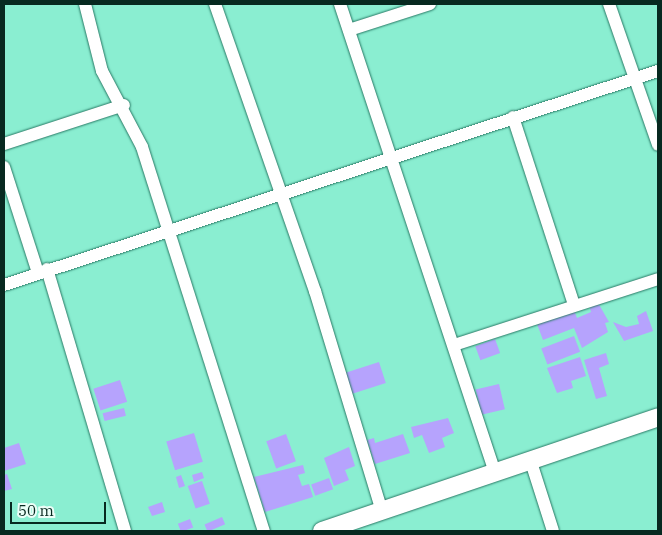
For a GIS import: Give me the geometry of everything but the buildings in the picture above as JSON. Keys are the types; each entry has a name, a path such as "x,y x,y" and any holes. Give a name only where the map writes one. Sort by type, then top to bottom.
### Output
{"street":[{"path":"85,4 102,72 124,105 168,230 264,531"},
{"path":"215,4 281,193 382,511"},
{"path":"340,4 495,474"},
{"path":"349,30 430,4"},
{"path":"609,4 633,80 658,145"},
{"path":"4,285 391,156 658,71"},
{"path":"4,144 124,105"},
{"path":"513,117 574,305"},
{"path":"4,167 43,271 126,531"},
{"path":"454,345 658,279"},
{"path":"322,531 531,462 658,417"},
{"path":"531,462 553,531"}]}
